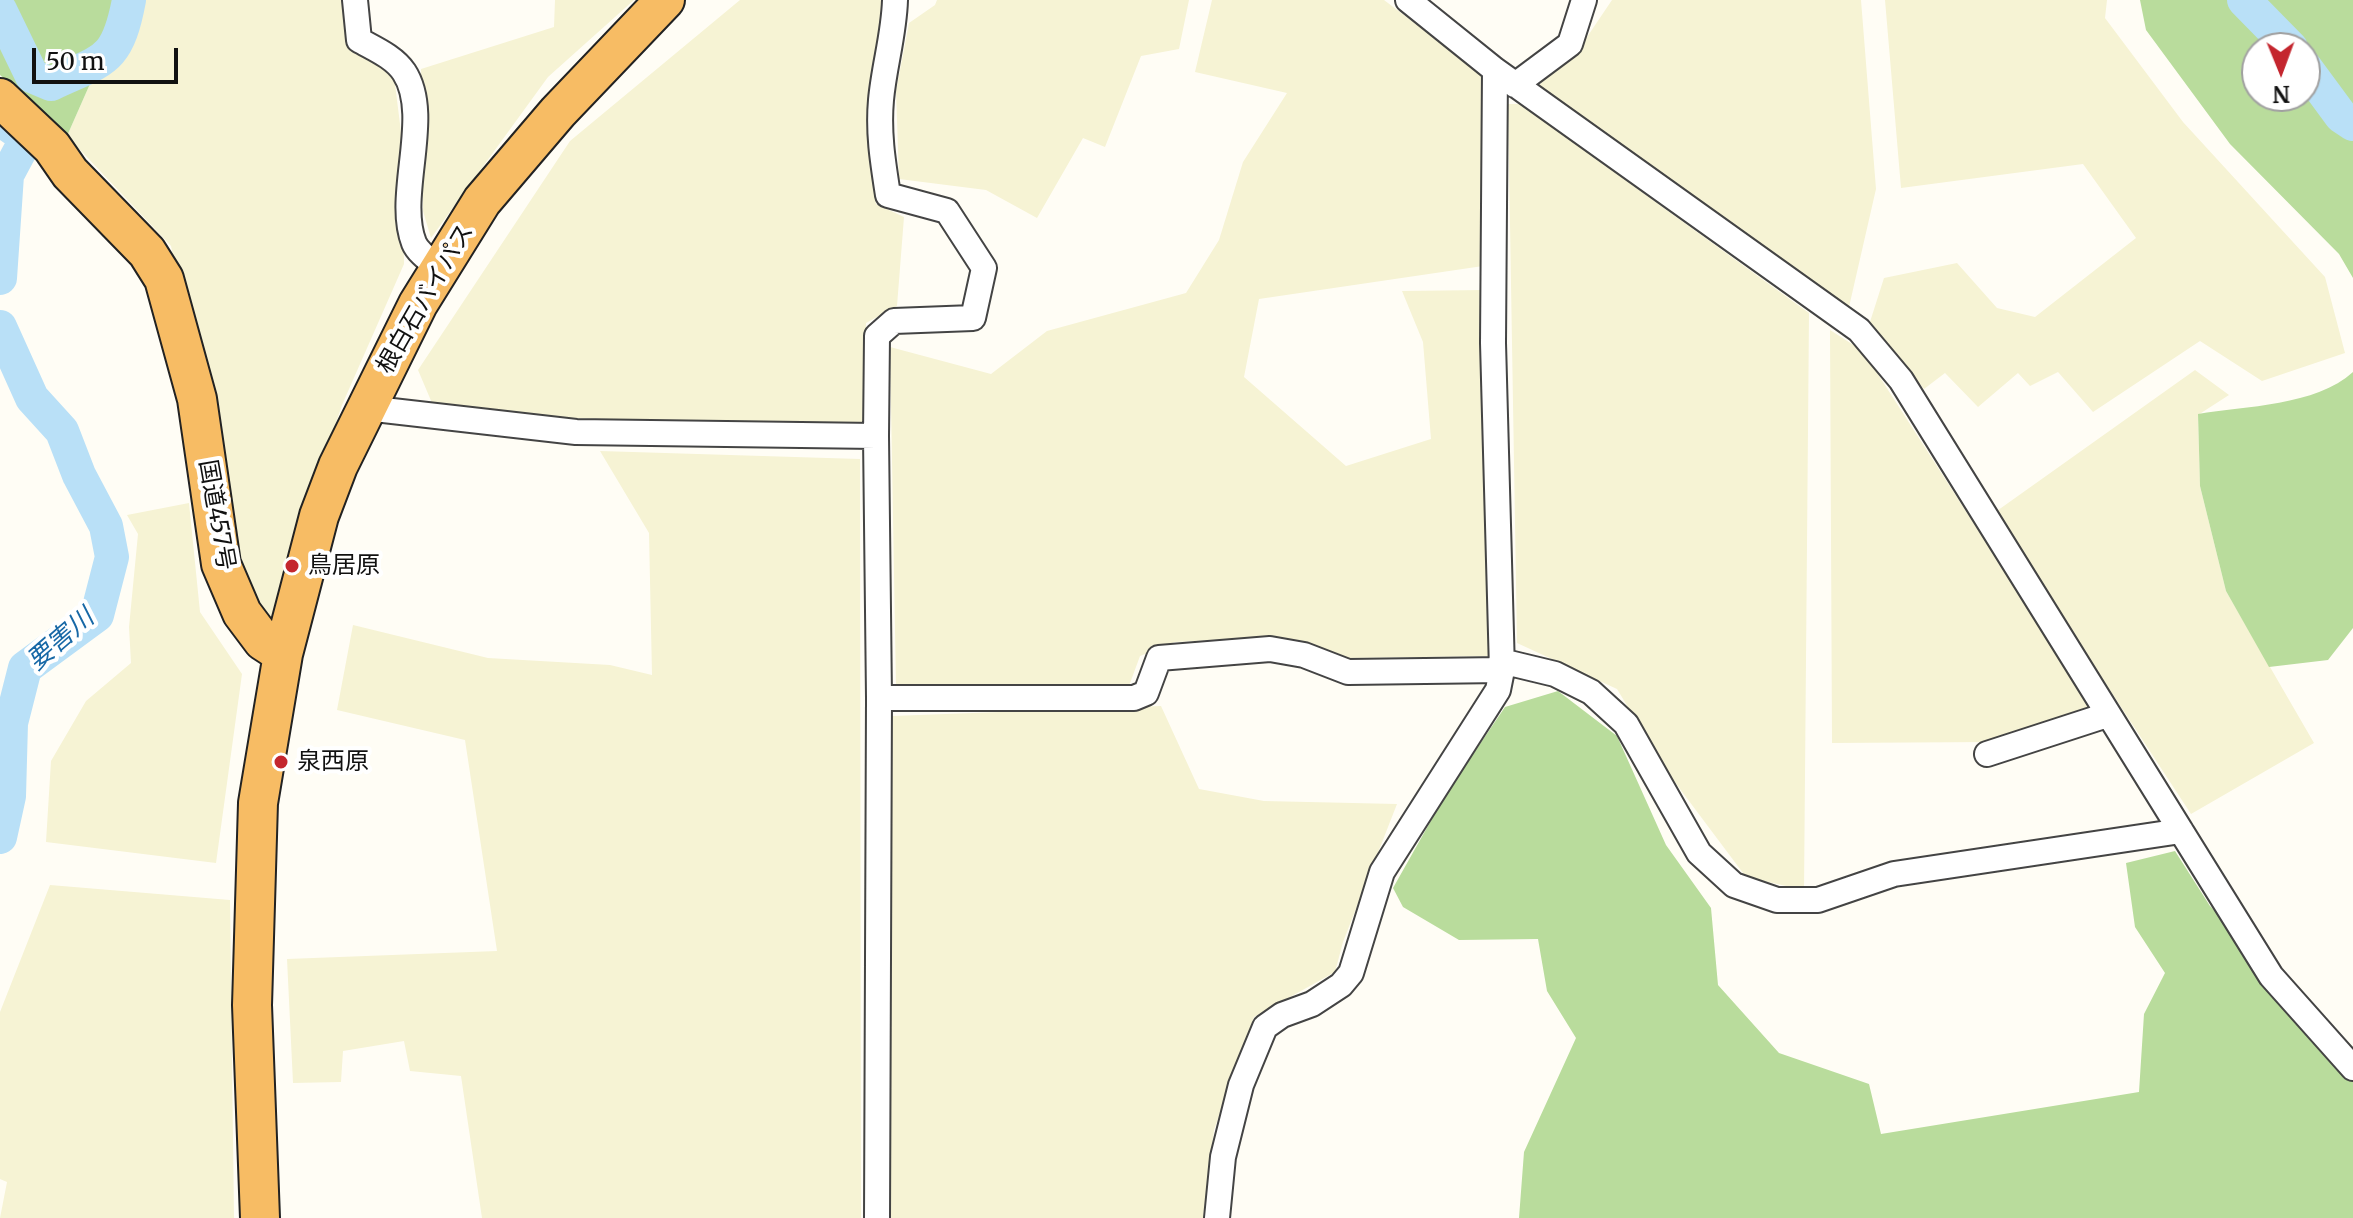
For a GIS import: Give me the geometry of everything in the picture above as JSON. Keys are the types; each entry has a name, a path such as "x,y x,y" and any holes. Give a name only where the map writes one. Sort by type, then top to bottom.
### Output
{"highway":[{"name":"根白石バイパス","path":"283,654 319,516 366,408 418,304 482,201 558,112 665,0"},
{"name":"国道457号","path":"0,98 52,147 70,173 147,252 164,279 197,399 221,564 242,613 263,641 283,654"},
{"path":"260,1218 252,1005 256,842 266,741 283,654"}],"street":[{"path":"355,0 359,40 395,61 406,75 413,103 410,222 414,246 440,269"},
{"path":"877,1218 877,336 894,321 973,318 984,268 947,211 888,195 880,149 881,99 895,28 895,0"},
{"path":"1408,0 1515,85 1859,330 1901,380 2271,976 2353,1068"},
{"path":"1515,85 1570,44 1584,0"},
{"path":"1217,1218 1223,1157 1241,1085 1265,1027 1282,1015 1312,1004 1341,985 1351,973 1382,872 1498,690 1502,665 1493,343 1495,70"},
{"path":"366,408 576,432 876,436"},
{"path":"879,698 1134,698 1146,693 1159,658 1270,649 1304,655 1348,672 1502,665 1555,674 1591,692 1626,724 1669,807 1699,853 1734,885 1777,900 1818,900 1894,874 2181,831"},
{"path":"1987,754 2107,715"}],"shaded area":[{"path":"127,0 350,0 352,47 394,76 403,148 404,264 342,405 270,622 233,553 171,246 67,136"},
{"path":"555,0 634,0 548,77 431,238 423,211 421,69 554,27"},
{"path":"740,0 882,0 869,146 876,204 904,217 897,306 866,323 863,425 566,418 432,403 418,370 570,141"},
{"path":"937,0 1189,0 1179,49 1141,56 1105,147 1083,138 1037,218 986,190 899,179 896,91 909,23 935,5"},
{"path":"1212,0 1384,0 1482,74 1483,266 1259,299 1244,377 1346,466 1431,439 1423,342 1402,291 1484,290 1490,656 1349,658 1280,637 1175,642 1140,656 1129,686 896,687 890,347 991,374 1047,331 1186,293 1219,240 1243,162 1287,93 1195,72"},
{"path":"1612,0 1861,0 1876,189 1849,307 1539,85 1583,43"},
{"path":"1885,0 2107,0 2105,18 2183,122 2325,277 2345,353 2262,381 2200,341 2093,412 2058,372 2030,386 2018,373 1978,407 1945,373 1924,389 1869,325 1884,278 1957,263 1997,308 2035,317 2136,238 2083,164 1901,188"},
{"path":"1508,104 1520,104 1809,313 1804,890 1746,877 1668,773 1617,689 1517,643"},
{"path":"1830,330 1863,351 2093,709 1990,742 1832,743"},
{"path":"2195,370 2229,395 2198,415 2200,486 2226,591 2314,743 2191,814 1994,513"},
{"path":"600,451 860,459 861,1218 482,1218 461,1076 410,1071 404,1041 343,1051 341,1082 293,1083 287,959 497,951 465,740 337,710 353,625 488,658 610,665 652,675 649,533"},
{"path":"189,503 200,612 242,674 216,863 46,842 51,761 86,701 131,663 129,627 138,534 127,515"},
{"path":"1161,706 1199,789 1264,801 1397,804 1343,942 1335,972 1254,1017 1214,1130 1203,1218 890,1218 892,716"},
{"path":"50,885 230,900 234,1218 0,1218 7,1182 0,1179 0,1012"}],"green space":[{"path":"0,0 127,0 67,136 0,75"},
{"path":"2140,0 2353,0 2353,278 2339,254 2230,144 2146,30"},
{"path":"2353,372 2353,628 2328,660 2269,667 2226,591 2200,486 2198,414 2300,398 2320,392"},
{"path":"1558,691 1617,736 1666,845 1711,908 1718,985 1779,1053 1869,1084 1881,1134 2139,1092 2144,1014 2165,973 2135,927 2126,863 2175,851 2210,906 2353,1047 2353,1218 1519,1218 1524,1152 1576,1038 1547,991 1538,939 1459,940 1403,907 1393,888 1446,794 1505,707"}],"waterway":[{"name":"要害川","path":"0,10 32,76 51,84 96,63 113,48 129,0"},
{"path":"2244,0 2275,32"},
{"path":"2321,89 2341,116 2353,124"},
{"name":"要害川","path":"0,119 21,134 22,147 7,175 0,278"},
{"name":"要害川","path":"0,327 32,398 62,431 79,475 106,526 112,557 97,615 25,668 11,723 9,796 0,837"}],"place":[{"name":"鳥居原","path":"292,566"},
{"name":"泉西原","path":"281,762"}]}
